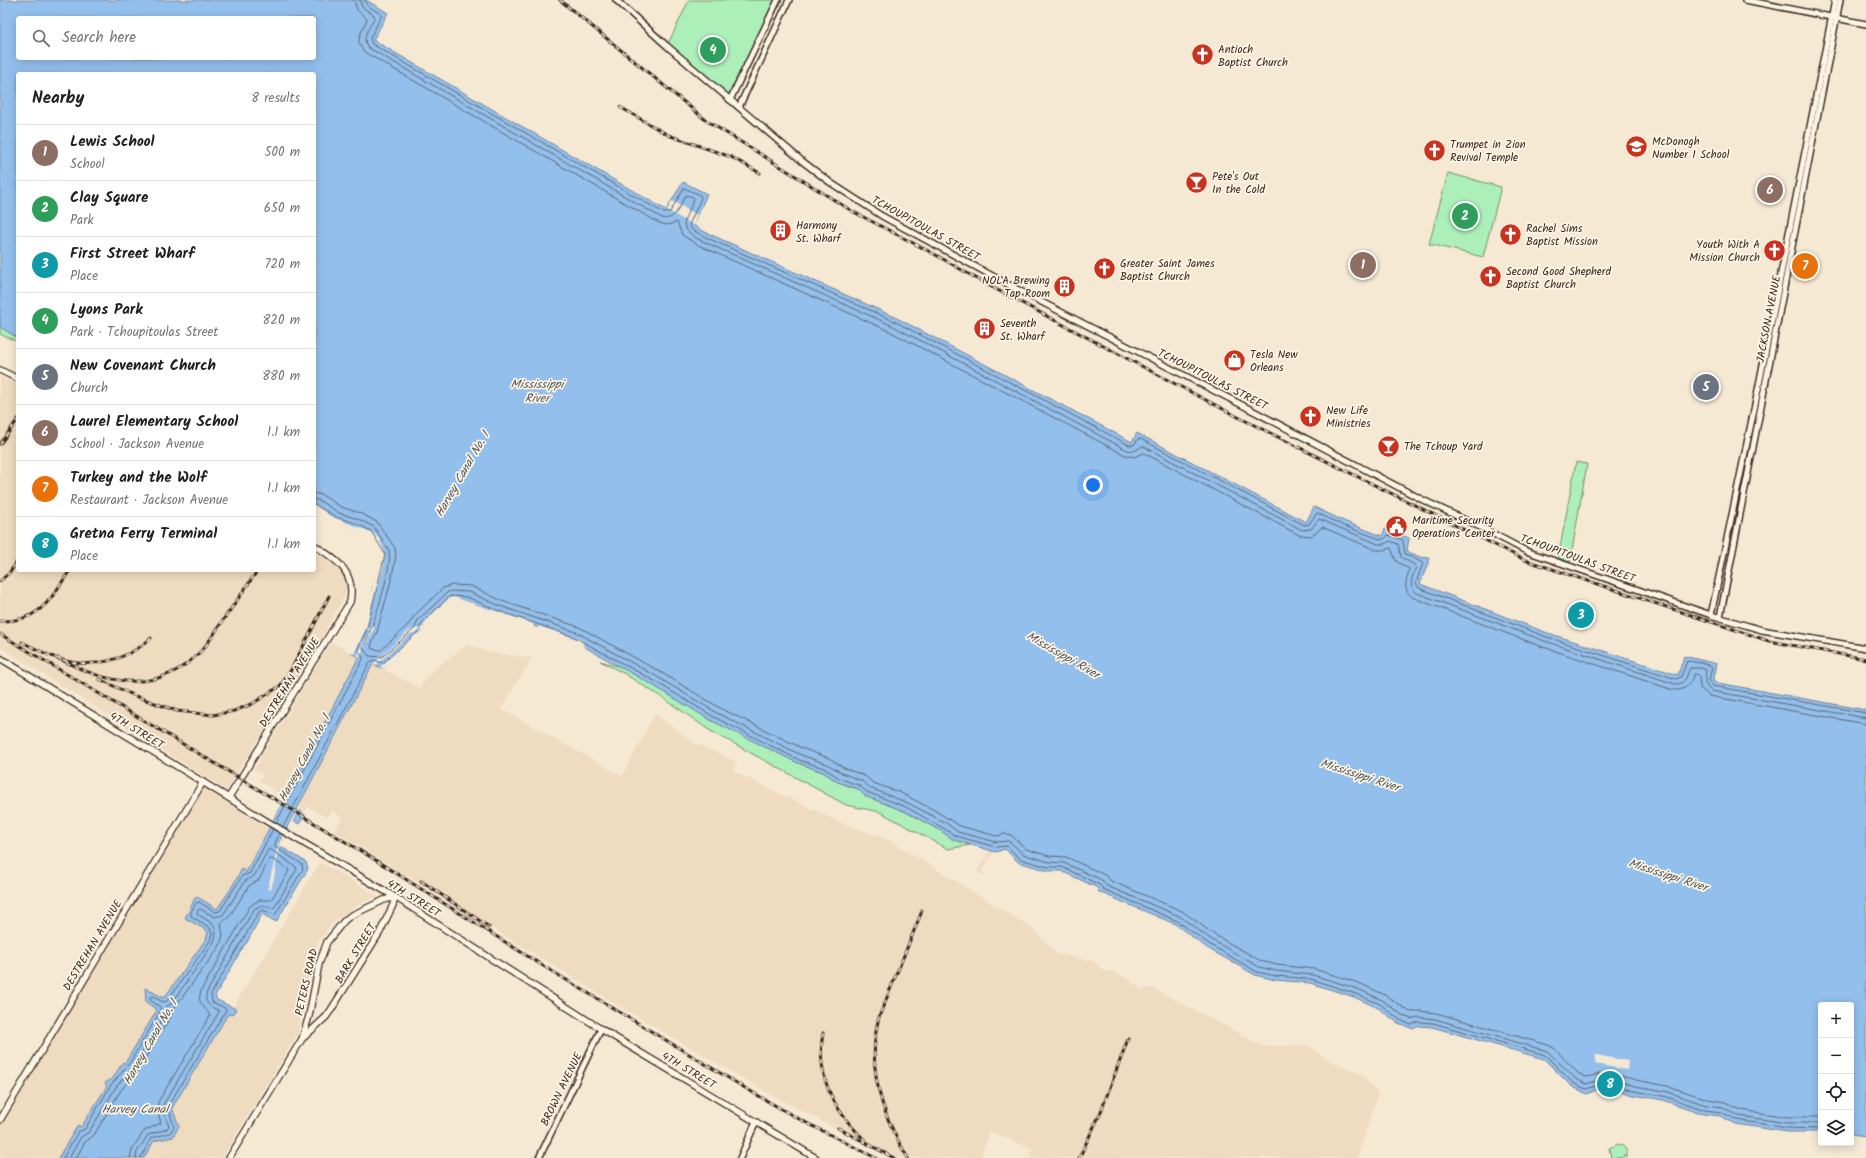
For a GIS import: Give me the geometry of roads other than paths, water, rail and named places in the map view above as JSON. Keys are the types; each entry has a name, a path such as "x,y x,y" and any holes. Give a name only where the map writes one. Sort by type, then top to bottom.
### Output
{"main road":[{"path":"0,370 16,379"},
{"name":"DESTREHAN AVENUE","path":"229,797 350,602 352,592 351,581 346,571 316,546"},
{"name":"4TH STREET","path":"0,658 268,822 395,897 601,1029 816,1158"},
{"name":"DESTREHAN AVENUE","path":"0,1120 204,782"},
{"name":"BARK STREET","path":"326,1017 380,932 393,905 395,897"},
{"name":"PETERS ROAD","path":"229,1158 302,1039 309,1016 319,964 327,942 350,916 384,900 395,897"},
{"name":"PETERS ROAD","path":"302,1039 326,1017"}],"street":[{"name":"TCHOUPITOULAS STREET","path":"616,0 667,46 802,161 854,199 906,230 1024,293 1423,500 1526,551 1711,615 1762,630 1866,648"},
{"path":"730,100 778,0"},
{"path":"738,107 789,0"},
{"path":"1745,0 1866,24"},
{"name":"JACKSON AVENUE","path":"1720,617 1834,18 1835,0"},
{"name":"JACKSON AVENUE","path":"1711,615 1752,422 1834,18 1840,0"},
{"name":"BROWN AVENUE","path":"539,1158 601,1029"},
{"path":"740,1158 756,1122"}],"water":[{"name":"Mississippi River","path":"0,0 366,0 388,13 373,40 666,210 683,182 707,194 693,225 705,232 895,317 1132,442 1137,433 1306,522 1314,507 1346,522 1382,536 1385,529 1409,538 1407,551 1420,557 1430,558 1420,584 1545,632 1678,675 1684,656 1717,664 1713,682 1866,710 1866,1137 1854,1135 1854,1002 1818,1002 1818,1132 1787,1132 1736,1124 1720,1116 1704,1114 1663,1100 1633,1095 1605,1086 1587,1094 1571,1086 1544,1059 1432,1027 1418,1026 1413,1029 1398,1023 1378,1008 1354,997 1310,983 1275,980 1255,975 1207,948 1175,924 1099,892 1098,888 1061,871 1048,871 1018,862 1005,849 996,852 954,840 941,831 904,811 865,796 858,789 838,782 823,772 798,763 712,721 649,683 572,640 466,601 453,600 424,627 424,633 416,638 383,669 373,664 278,845 306,862 308,869 276,922 262,914 215,996 217,1000 236,1009 232,1015 228,1014 172,1108 179,1126 173,1137 154,1141 144,1158 58,1158 78,1125 81,1127 107,1086 105,1083 113,1078 123,1062 125,1063 157,1010 146,1002 145,988 164,998 206,939 208,933 206,930 185,918 196,896 217,909 242,869 246,872 359,657 351,653 363,628 381,553 369,535 335,521 316,508 316,72 16,72 16,337 0,327"},
{"path":"300,810 305,815 299,824 294,821"}],"railway":[{"path":"560,0 707,121 852,211 936,255 986,284 1240,418 1525,560 1769,641 1866,659"},
{"path":"620,107 668,135 731,157 760,173"},
{"path":"0,444 16,422"},
{"path":"0,581 16,564"},
{"path":"0,621 25,618 34,613 50,600 69,572"},
{"path":"58,658 94,674 113,679 131,681 149,680 166,675 184,666 200,652 257,572"},
{"path":"99,679 135,696 177,711 213,715 234,711 252,704 280,686 291,670 329,596"},
{"path":"0,634 369,856 540,964 745,1088 797,1118 876,1158"},
{"path":"22,642 59,659 71,662 96,663 120,657 142,646 151,638"},
{"path":"421,881 489,927"},
{"path":"908,1158 891,1125 879,1090 874,1054 875,1036 879,1017 922,911"},
{"path":"823,1033 821,1050 822,1067 831,1096 848,1122 871,1146"},
{"path":"1079,1158 1100,1114 1128,1039"},
{"path":"838,1128 894,1158"}],"place":[{"name":"Lyons Park","path":"713,50"},
{"name":"Antioch Baptist Church","path":"1203,55"},
{"name":"McDonogh Number 1 School","path":"1636,147"},
{"name":"Trumpet in Zion Revival Temple","path":"1435,150"},
{"name":"Pete's Out In the Cold","path":"1196,182"},
{"name":"Laurel Elementary School","path":"1770,190"},
{"name":"Clay Square","path":"1465,216"},
{"name":"Harmony St. Wharf","path":"780,231"},
{"name":"Rachel Sims Baptist Mission","path":"1510,234"},
{"name":"Youth With A Mission Church","path":"1775,250"},
{"name":"Lewis School","path":"1363,265"},
{"name":"Turkey and the Wolf","path":"1805,266"},
{"name":"Greater Saint James Baptist Church","path":"1105,269"},
{"name":"Second Good Shepherd Baptist Church","path":"1491,277"},
{"name":"NOLA Brewing Tap Room","path":"1065,286"},
{"name":"Seventh St. Wharf","path":"985,329"},
{"name":"Tesla New Orleans","path":"1234,360"},
{"name":"New Covenant Church","path":"1706,387"},
{"name":"New Life Ministries","path":"1310,416"},
{"name":"The Tchoup Yard","path":"1388,446"},
{"name":"Maritime Security Operations Center","path":"1397,526"},
{"name":"First Street Wharf","path":"1581,615"},
{"name":"Gretna Ferry Terminal","path":"1610,1084"}],"water label":[{"name":"Harvey Canal No. 1","path":"462,474"},
{"name":"Harvey Canal No. 1","path":"304,758"},
{"name":"Harvey Canal No. 1","path":"150,1042"},
{"name":"Harvey Canal","path":"135,1109"}]}
